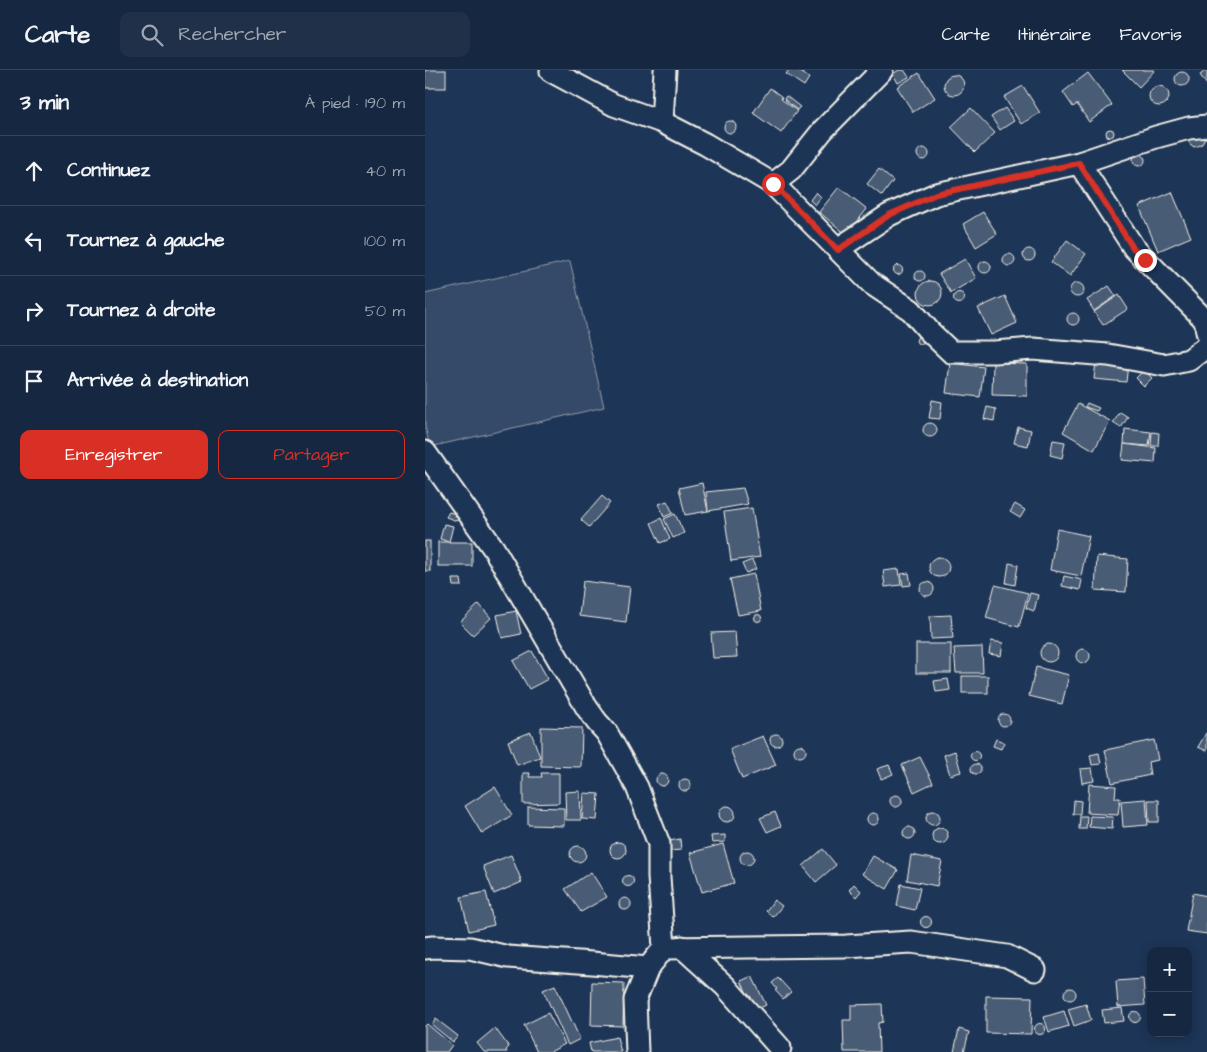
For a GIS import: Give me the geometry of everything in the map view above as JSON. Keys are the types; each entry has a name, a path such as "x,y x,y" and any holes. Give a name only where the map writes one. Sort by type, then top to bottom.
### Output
{"street":[{"path":"662,122 665,70"},
{"path":"773,184 791,170 823,130 882,70"},
{"path":"551,71 615,105 662,122 705,144 773,184 872,284 911,310 951,352 994,352 1033,349 1108,355 1164,365 1189,360 1207,346"},
{"path":"838,250 889,215 936,194 1079,163 1173,132 1207,126"},
{"path":"1079,163 1133,248 1205,320 1207,332"},
{"path":"425,452 494,549 587,708 607,733 637,787 659,844 659,877 673,948 725,986 780,1048"},
{"path":"637,1052 635,1000 648,968 673,948 846,946 911,942 1007,956 1035,970"},
{"path":"425,948 470,948 509,957 592,962 648,968"}],"shaded area":[{"path":"570,261 604,407 430,447 425,426 425,294"}],"building":[{"path":"425,70 446,70 446,88 425,88"},
{"path":"789,70 798,70 809,78 804,86 786,74"},
{"path":"899,70 904,70 909,77 898,83 893,74"},
{"path":"1122,70 1155,70 1139,87"},
{"path":"1207,70 1207,85 1200,75"},
{"path":"1182,72 1187,74 1189,79 1187,84 1182,86 1177,84 1175,79 1177,74"},
{"path":"919,73 935,98 913,112 897,87"},
{"path":"1088,73 1112,105 1089,122 1077,104 1073,107 1063,92"},
{"path":"954,75 961,78 964,85 961,92 954,95 947,92 944,85 947,78"},
{"path":"1023,86 1040,113 1021,124 1004,97"},
{"path":"1159,86 1166,89 1169,96 1166,103 1159,106 1152,103 1149,96 1152,89"},
{"path":"770,88 797,111 781,133 753,113"},
{"path":"786,96 800,107 797,110 784,99"},
{"path":"971,108 995,133 975,152 951,127"},
{"path":"1005,108 1014,121 1000,130 991,117"},
{"path":"730,121 736,127 730,133 724,127"},
{"path":"1110,129 1114,133 1110,137 1106,133"},
{"path":"1204,136 1202,144 1198,146 1194,147 1188,141 1188,137"},
{"path":"921,148 925,148 929,154 925,160 921,160 917,156 917,152"},
{"path":"1139,154 1145,160 1139,166 1133,160"},
{"path":"879,169 893,181 882,196 867,184"},
{"path":"839,187 867,209 847,235 819,212"},
{"path":"816,192 821,197 815,205 810,200"},
{"path":"1172,192 1191,237 1158,251 1139,206"},
{"path":"983,212 997,234 976,247 963,224"},
{"path":"1067,240 1086,254 1070,276 1051,262"},
{"path":"1027,249 1031,249 1035,255 1031,261 1027,261 1023,257 1023,253"},
{"path":"1007,254 1011,254 1015,260 1011,266 1007,266 1003,262 1003,258"},
{"path":"965,259 976,278 951,293 939,274"},
{"path":"983,261 987,261 991,267 987,273 983,273 979,269 979,265"},
{"path":"898,265 903,270 898,275 893,270"},
{"path":"918,271 922,271 925,276 924,280 918,281 915,278 915,274"},
{"path":"930,281 938,285 942,293 938,301 930,305 922,301 918,293 922,285"},
{"path":"1074,283 1080,283 1084,290 1080,297 1074,297 1070,293 1070,287"},
{"path":"1109,286 1116,296 1094,311 1087,300"},
{"path":"957,293 961,293 964,298 963,302 957,303 954,300 954,296"},
{"path":"1119,295 1128,309 1103,325 1094,312"},
{"path":"1005,296 1017,323 991,335 978,308"},
{"path":"1071,313 1075,313 1079,319 1075,325 1071,325 1067,321 1067,317"},
{"path":"919,336 925,339 921,344 918,344 916,341"},
{"path":"1096,362 1128,364 1126,382 1094,379"},
{"path":"950,363 984,367 980,397 946,393"},
{"path":"993,363 1027,364 1027,396 992,395"},
{"path":"1144,370 1152,378 1144,386 1136,378"},
{"path":"932,400 942,402 940,419 929,418"},
{"path":"1087,403 1099,408 1097,411 1085,407"},
{"path":"1078,404 1110,421 1094,450 1063,432"},
{"path":"987,407 996,409 994,421 984,419"},
{"path":"1120,412 1128,417 1121,428 1113,423"},
{"path":"927,423 933,423 937,430 933,437 927,437 923,433 923,427"},
{"path":"1018,427 1031,430 1028,446 1014,443"},
{"path":"1125,429 1151,432 1149,446 1124,444"},
{"path":"1152,432 1159,433 1158,446 1151,446"},
{"path":"1053,440 1065,442 1062,458 1050,455"},
{"path":"1124,444 1156,448 1155,463 1122,460"},
{"path":"702,483 708,511 685,515 679,488"},
{"path":"743,488 748,504 708,511 706,492"},
{"path":"602,496 610,503 589,527 581,520"},
{"path":"667,501 673,513 664,517 659,504"},
{"path":"1015,504 1025,510 1020,518 1010,512"},
{"path":"752,508 760,557 731,561 724,512"},
{"path":"449,512 459,515 457,521 446,517"},
{"path":"675,514 684,533 673,538 664,519"},
{"path":"661,518 670,539 660,543 651,523"},
{"path":"444,524 453,526 449,542 440,539"},
{"path":"1057,529 1089,536 1081,576 1050,570"},
{"path":"425,541 430,541 430,571 425,571"},
{"path":"438,542 472,542 472,566 438,566"},
{"path":"1097,556 1128,559 1126,592 1095,590"},
{"path":"939,557 946,560 949,567 946,574 939,577 932,574 929,567 932,560"},
{"path":"752,560 756,569 746,573 742,564"},
{"path":"1009,563 1018,565 1015,585 1006,583"},
{"path":"899,569 901,585 885,587 883,571"},
{"path":"909,573 911,585 903,586 901,574"},
{"path":"754,574 761,611 738,615 730,579"},
{"path":"1064,576 1082,580 1080,590 1062,586"},
{"path":"452,579 461,579 462,586 453,586"},
{"path":"583,581 630,587 626,622 579,616"},
{"path":"927,582 932,584 934,589 932,594 927,596 922,594 920,589 922,584"},
{"path":"995,585 1028,593 1019,627 986,618"},
{"path":"1030,593 1038,595 1034,611 1026,608"},
{"path":"479,604 491,618 473,635 460,622"},
{"path":"516,611 521,634 502,638 497,615"},
{"path":"758,614 762,618 758,622 754,618"},
{"path":"951,615 953,638 931,639 930,616"},
{"path":"735,632 737,657 713,658 711,633"},
{"path":"991,641 1003,643 1001,656 989,654"},
{"path":"916,644 951,644 951,673 916,673"},
{"path":"1049,644 1055,647 1058,653 1055,659 1049,662 1043,659 1040,653 1043,647"},
{"path":"982,647 983,673 956,673 954,648"},
{"path":"1080,649 1086,649 1090,656 1086,663 1080,663 1076,659 1076,653"},
{"path":"532,651 548,679 529,689 513,661"},
{"path":"1036,667 1069,675 1062,704 1029,696"},
{"path":"962,676 988,676 988,693 962,693"},
{"path":"948,679 950,690 936,692 934,681"},
{"path":"1004,714 1010,720 1004,726 998,720"},
{"path":"541,727 582,728 581,767 541,766"},
{"path":"531,732 540,757 517,765 508,741"},
{"path":"1207,733 1207,751 1198,747"},
{"path":"774,734 778,734 782,740 778,746 774,746 770,742 770,738"},
{"path":"763,736 776,765 742,779 730,749"},
{"path":"996,739 1004,742 1001,749 993,746"},
{"path":"1154,740 1158,760 1148,762 1150,775 1112,783 1105,750"},
{"path":"798,745 802,745 806,751 802,757 798,757 794,753 794,749"},
{"path":"955,751 961,772 950,775 944,755"},
{"path":"975,752 979,756 975,760 971,756"},
{"path":"1099,753 1101,764 1092,765 1090,755"},
{"path":"920,757 933,783 914,792 902,765"},
{"path":"974,764 978,764 981,769 980,773 974,774 971,771 971,767"},
{"path":"889,765 893,774 881,779 877,769"},
{"path":"1092,768 1094,781 1082,783 1080,769"},
{"path":"523,773 530,773 529,777 542,777 541,773 559,773 559,803 523,804"},
{"path":"660,774 664,774 668,780 664,786 660,786 656,782 656,778"},
{"path":"683,779 687,779 691,785 687,791 683,791 679,787 679,783"},
{"path":"1089,784 1116,786 1115,798 1120,798 1118,815 1087,813"},
{"path":"495,787 512,815 482,834 465,806"},
{"path":"580,791 581,820 566,820 565,792"},
{"path":"584,793 599,794 597,820 582,819"},
{"path":"894,795 898,795 902,801 898,807 894,807 890,803 890,799"},
{"path":"1146,799 1148,825 1123,827 1121,801"},
{"path":"1074,800 1081,801 1080,814 1073,814"},
{"path":"1148,800 1159,800 1159,822 1149,822"},
{"path":"727,806 733,808 735,814 733,820 727,822 721,820 719,814 721,808"},
{"path":"528,807 564,808 564,826 528,825"},
{"path":"930,811 936,811 940,818 936,825 930,825 926,821 926,815"},
{"path":"775,812 781,826 767,832 760,818"},
{"path":"871,813 875,813 879,819 875,825 871,825 867,821 867,817"},
{"path":"1080,816 1087,816 1086,829 1079,829"},
{"path":"1090,816 1113,817 1112,829 1089,827"},
{"path":"907,827 911,827 915,833 911,839 907,839 903,835 903,831"},
{"path":"940,828 946,830 948,836 946,842 940,844 934,842 932,836 934,830"},
{"path":"725,835 725,842 712,843 711,836"},
{"path":"680,839 681,850 670,851 669,841"},
{"path":"618,842 624,844 626,850 624,856 618,858 612,856 610,850 612,844"},
{"path":"723,844 734,883 702,892 690,853"},
{"path":"578,846 584,848 586,854 584,860 578,862 572,860 570,854 572,848"},
{"path":"823,849 836,865 816,882 803,866"},
{"path":"747,851 752,853 754,858 752,863 747,865 742,863 740,858 742,853"},
{"path":"511,855 522,882 494,894 483,866"},
{"path":"911,855 942,861 937,886 907,880"},
{"path":"873,856 898,870 887,889 862,874"},
{"path":"591,872 607,897 581,912 565,889"},
{"path":"626,876 630,876 633,881 632,885 626,886 623,883 623,879"},
{"path":"854,884 861,891 856,897 849,890"},
{"path":"901,884 920,888 915,910 897,906"},
{"path":"486,892 494,925 469,931 461,897"},
{"path":"1193,893 1207,896 1207,934 1186,931"},
{"path":"625,898 631,904 625,910 619,904"},
{"path":"774,900 782,906 773,917 766,911"},
{"path":"924,917 928,917 931,922 930,926 924,927 921,924 921,920"},
{"path":"752,976 766,1005 755,1010 741,981"},
{"path":"778,978 791,992 783,999 772,983"},
{"path":"1143,979 1145,1005 1118,1007 1116,981"},
{"path":"592,982 624,983 623,1026 591,1025"},
{"path":"555,985 580,1039 568,1045 543,990"},
{"path":"1068,988 1072,988 1076,994 1072,1000 1068,1000 1064,996 1064,992"},
{"path":"986,996 1032,997 1031,1034 986,1033"},
{"path":"882,1004 883,1022 878,1023 879,1052 844,1052 843,1020 851,1020 851,1005"},
{"path":"1086,1004 1091,1020 1074,1026 1068,1009"},
{"path":"1122,1008 1124,1021 1104,1023 1102,1010"},
{"path":"1064,1011 1069,1026 1049,1032 1044,1017"},
{"path":"1135,1011 1141,1017 1135,1023 1129,1017"},
{"path":"548,1013 565,1044 550,1052 537,1052 524,1025"},
{"path":"436,1019 458,1036 453,1042 432,1025"},
{"path":"1040,1023 1046,1029 1040,1035 1034,1029"},
{"path":"427,1024 452,1045 447,1052 425,1052 425,1026"},
{"path":"495,1028 509,1047 506,1050 507,1052 484,1052 477,1043"},
{"path":"959,1029 969,1032 964,1052 954,1052"},
{"path":"617,1037 621,1052 591,1052 589,1043"}],"route":[{"path":"773,184 838,250 889,215 936,194 1079,163 1133,248 1145,260"}]}
